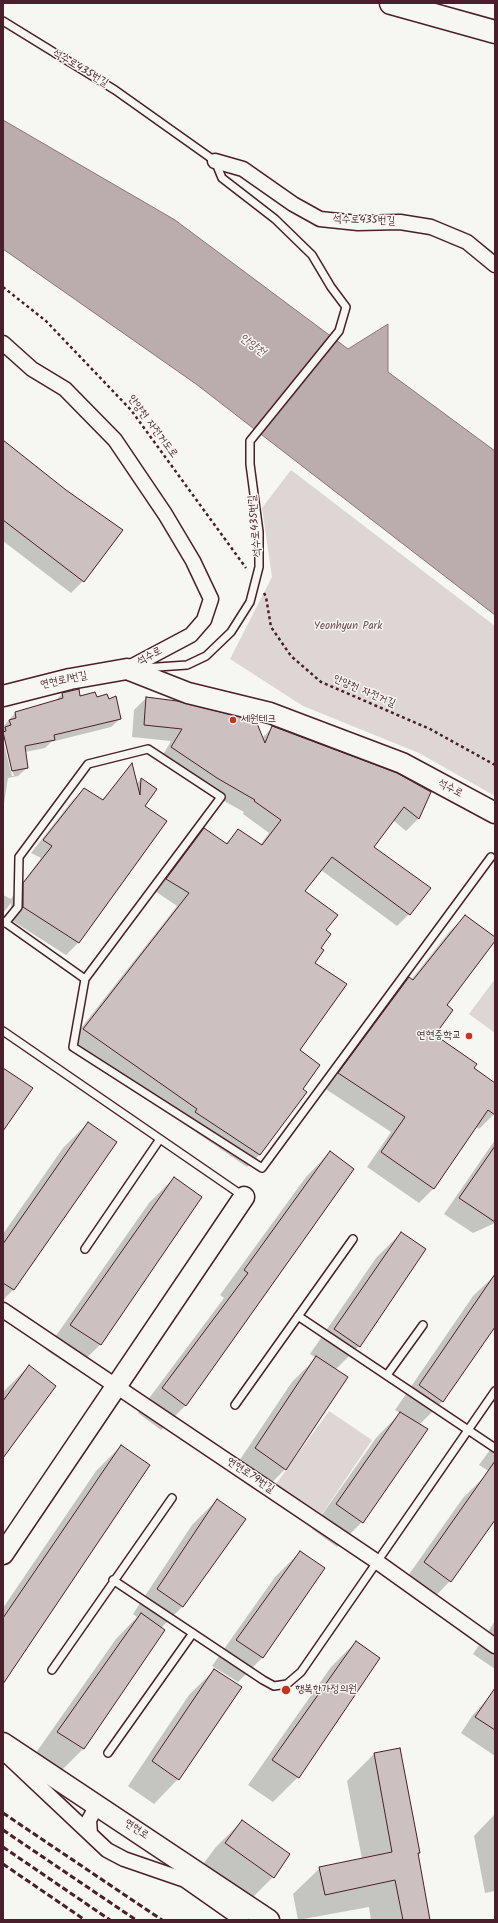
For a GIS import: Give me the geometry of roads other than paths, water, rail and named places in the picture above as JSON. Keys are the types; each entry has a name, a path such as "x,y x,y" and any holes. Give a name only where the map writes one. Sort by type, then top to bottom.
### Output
{"highway":[{"path":"391,3 495,32"}],"street":[{"name":"석수로435번길","path":"215,161 243,169 293,204 320,219 358,223 400,222 431,227 467,242 495,265"},
{"name":"석수로","path":"3,343 32,368 65,389 115,440 165,514 193,561 210,599 204,620 191,635 126,669"},
{"name":"석수로","path":"126,669 188,693 270,713 402,763 495,813"},
{"name":"연현로1번길","path":"3,696 70,679 126,669"},
{"path":"3,1554 244,1197"},
{"name":"연현로79번길","path":"3,1310 376,1561 495,1646"},
{"name":"연현로","path":"3,1743 104,1808 268,1920"},
{"path":"3,1752 107,1850 124,1859 185,1880 242,1920"},
{"path":"90,1834 89,1820 94,1811 104,1808"}],"lane":[{"name":"석수로435번길","path":"3,21 115,90 215,161 222,178 274,219 312,255 331,287 346,307 339,331 250,441 250,464 259,532 259,567 250,602 231,632 206,656 187,665 126,669"},
{"path":"85,979 4,922 18,907 19,857 88,764 148,749 221,797 85,979 73,1047 262,1168 491,857"},
{"path":"3,1031 244,1197"},
{"path":"86,1249 160,1139"},
{"path":"235,1405 353,1239"},
{"path":"298,1316 495,1448"},
{"path":"387,1375 423,1325"},
{"path":"113,1580 274,1686 287,1684 301,1672 376,1561 495,1391"},
{"path":"52,1670 113,1580 172,1498"},
{"path":"108,1753 193,1633"}],"water":[{"name":"안양천","path":"3,120 175,220 348,349 388,324 388,372 495,451 495,615 196,384 3,249"}],"railway":[{"path":"3,1813 162,1920"},
{"path":"3,1830 136,1920"},
{"path":"3,1847 110,1920"},
{"path":"3,1864 85,1920"}],"place":[{"name":"세원테크","path":"233,720"},
{"name":"연현중학교","path":"469,1036"},
{"name":"행복한가정의원","path":"286,1690"}],"park label":[{"name":"Yeonhyun Park","path":"348,627"}]}
